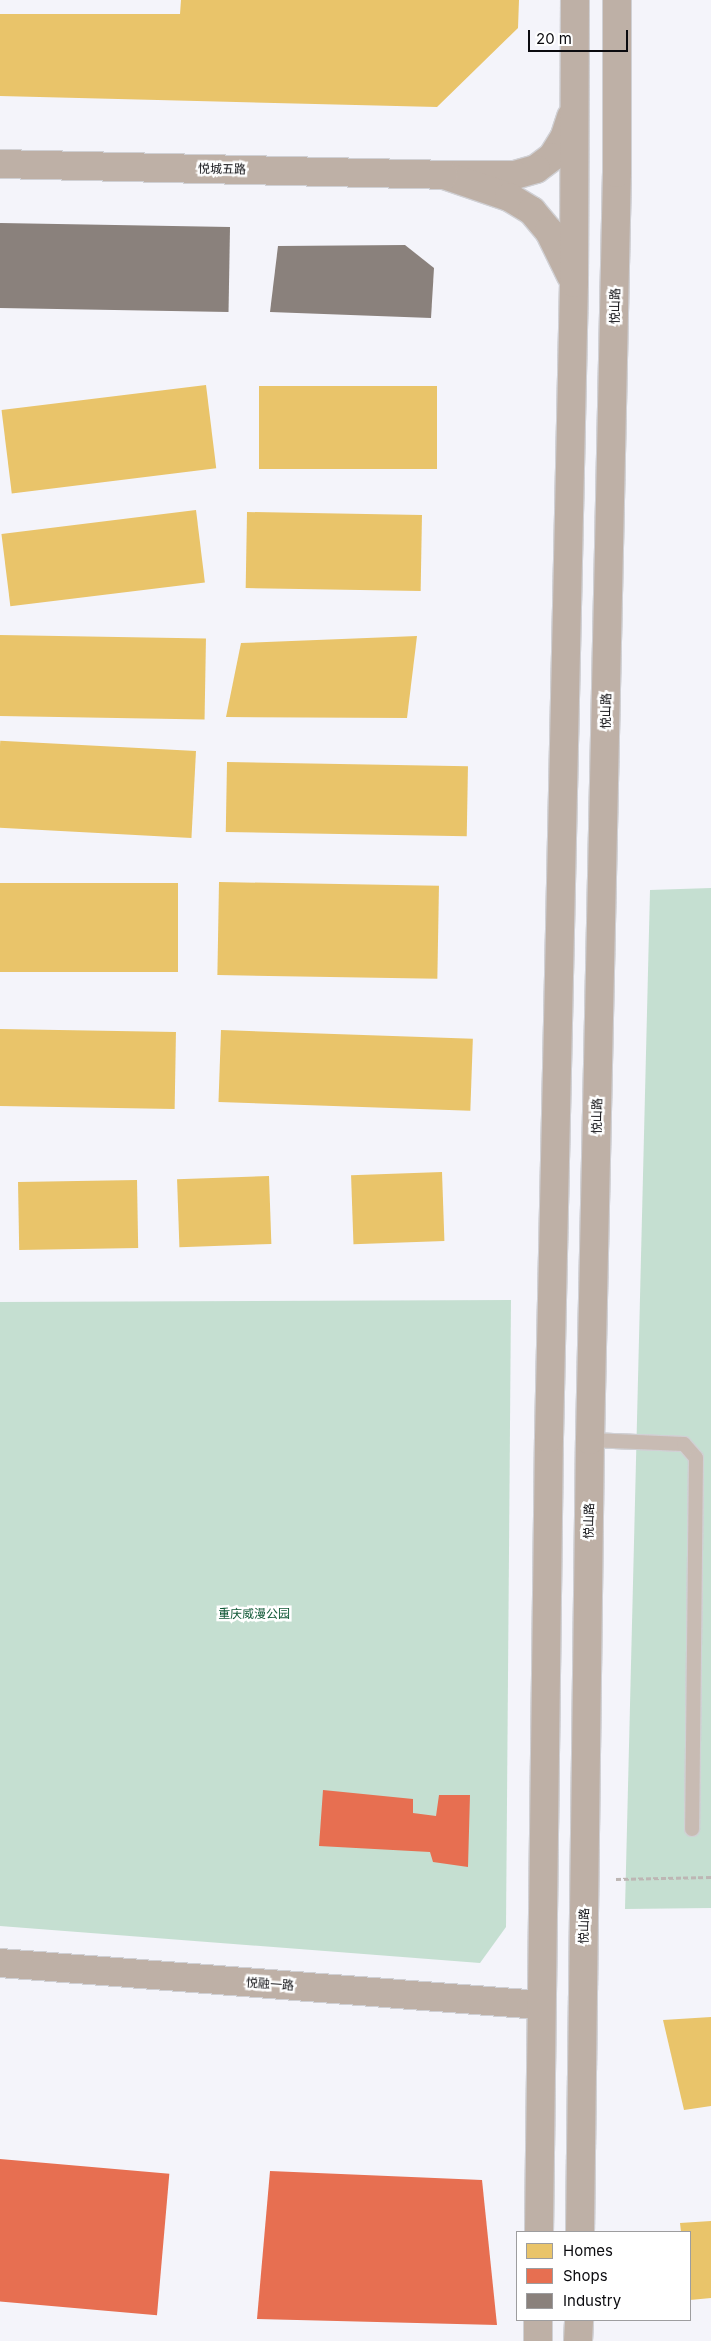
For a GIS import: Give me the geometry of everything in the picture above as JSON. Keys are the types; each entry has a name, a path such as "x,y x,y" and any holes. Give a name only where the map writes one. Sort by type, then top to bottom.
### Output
{"main road":[{"path":"539,2231 540,2005 574,282 576,0"},
{"name":"悦山路","path":"580,2231 590,1440 617,174 617,0"},
{"name":"悦城五路","path":"0,164 444,175 515,175 536,169 552,157 564,138 576,104"},
{"path":"444,175 509,198 532,211 549,231 574,282"},
{"name":"悦融一路","path":"0,1962 540,2005"},
{"path":"538,2321 538,2341"},
{"path":"578,2341 579,2321"}],"lane":[{"path":"590,1440 684,1444 696,1458 692,1829"}],"path":[{"path":"610,1880 711,1877"}],"green space":[{"path":"711,888 711,1908 625,1909 650,890"},
{"name":"重庆威漫公园","path":"511,1300 506,1927 480,1963 0,1926 0,1302"}],"building: Homes":[{"path":"181,0 519,0 518,28 437,107 0,96 0,14 180,14"},
{"path":"206,385 216,468 12,493 2,410"},
{"path":"259,386 437,386 437,469 259,469"},
{"path":"196,510 205,582 10,606 1,534"},
{"path":"247,512 422,515 421,591 246,588"},
{"path":"0,635 206,639 205,720 0,716"},
{"path":"417,636 407,718 226,717 241,643"},
{"path":"0,741 196,751 191,838 0,828"},
{"path":"227,762 468,766 467,836 226,832"},
{"path":"219,882 439,886 437,979 217,975"},
{"path":"0,883 178,883 178,972 0,972"},
{"path":"0,1029 176,1032 175,1109 0,1106"},
{"path":"221,1030 473,1039 470,1111 218,1102"},
{"path":"442,1172 444,1241 353,1244 351,1175"},
{"path":"269,1176 271,1244 179,1247 177,1179"},
{"path":"137,1180 138,1248 19,1250 18,1182"},
{"path":"711,2017 711,2106 684,2110 663,2020"},
{"path":"711,2221 711,2298 691,2300 691,2231 681,2231 680,2223"}],"building: Shops":[{"path":"323,1790 413,1799 413,1813 436,1816 439,1795 470,1795 468,1867 433,1862 430,1852 319,1846"},
{"path":"0,2159 169,2174 157,2315 0,2302"},
{"path":"270,2171 482,2180 497,2325 257,2319"}],"building: Industry":[{"path":"0,223 230,227 229,312 0,308"},
{"path":"405,245 434,268 431,318 270,312 278,246"}]}
